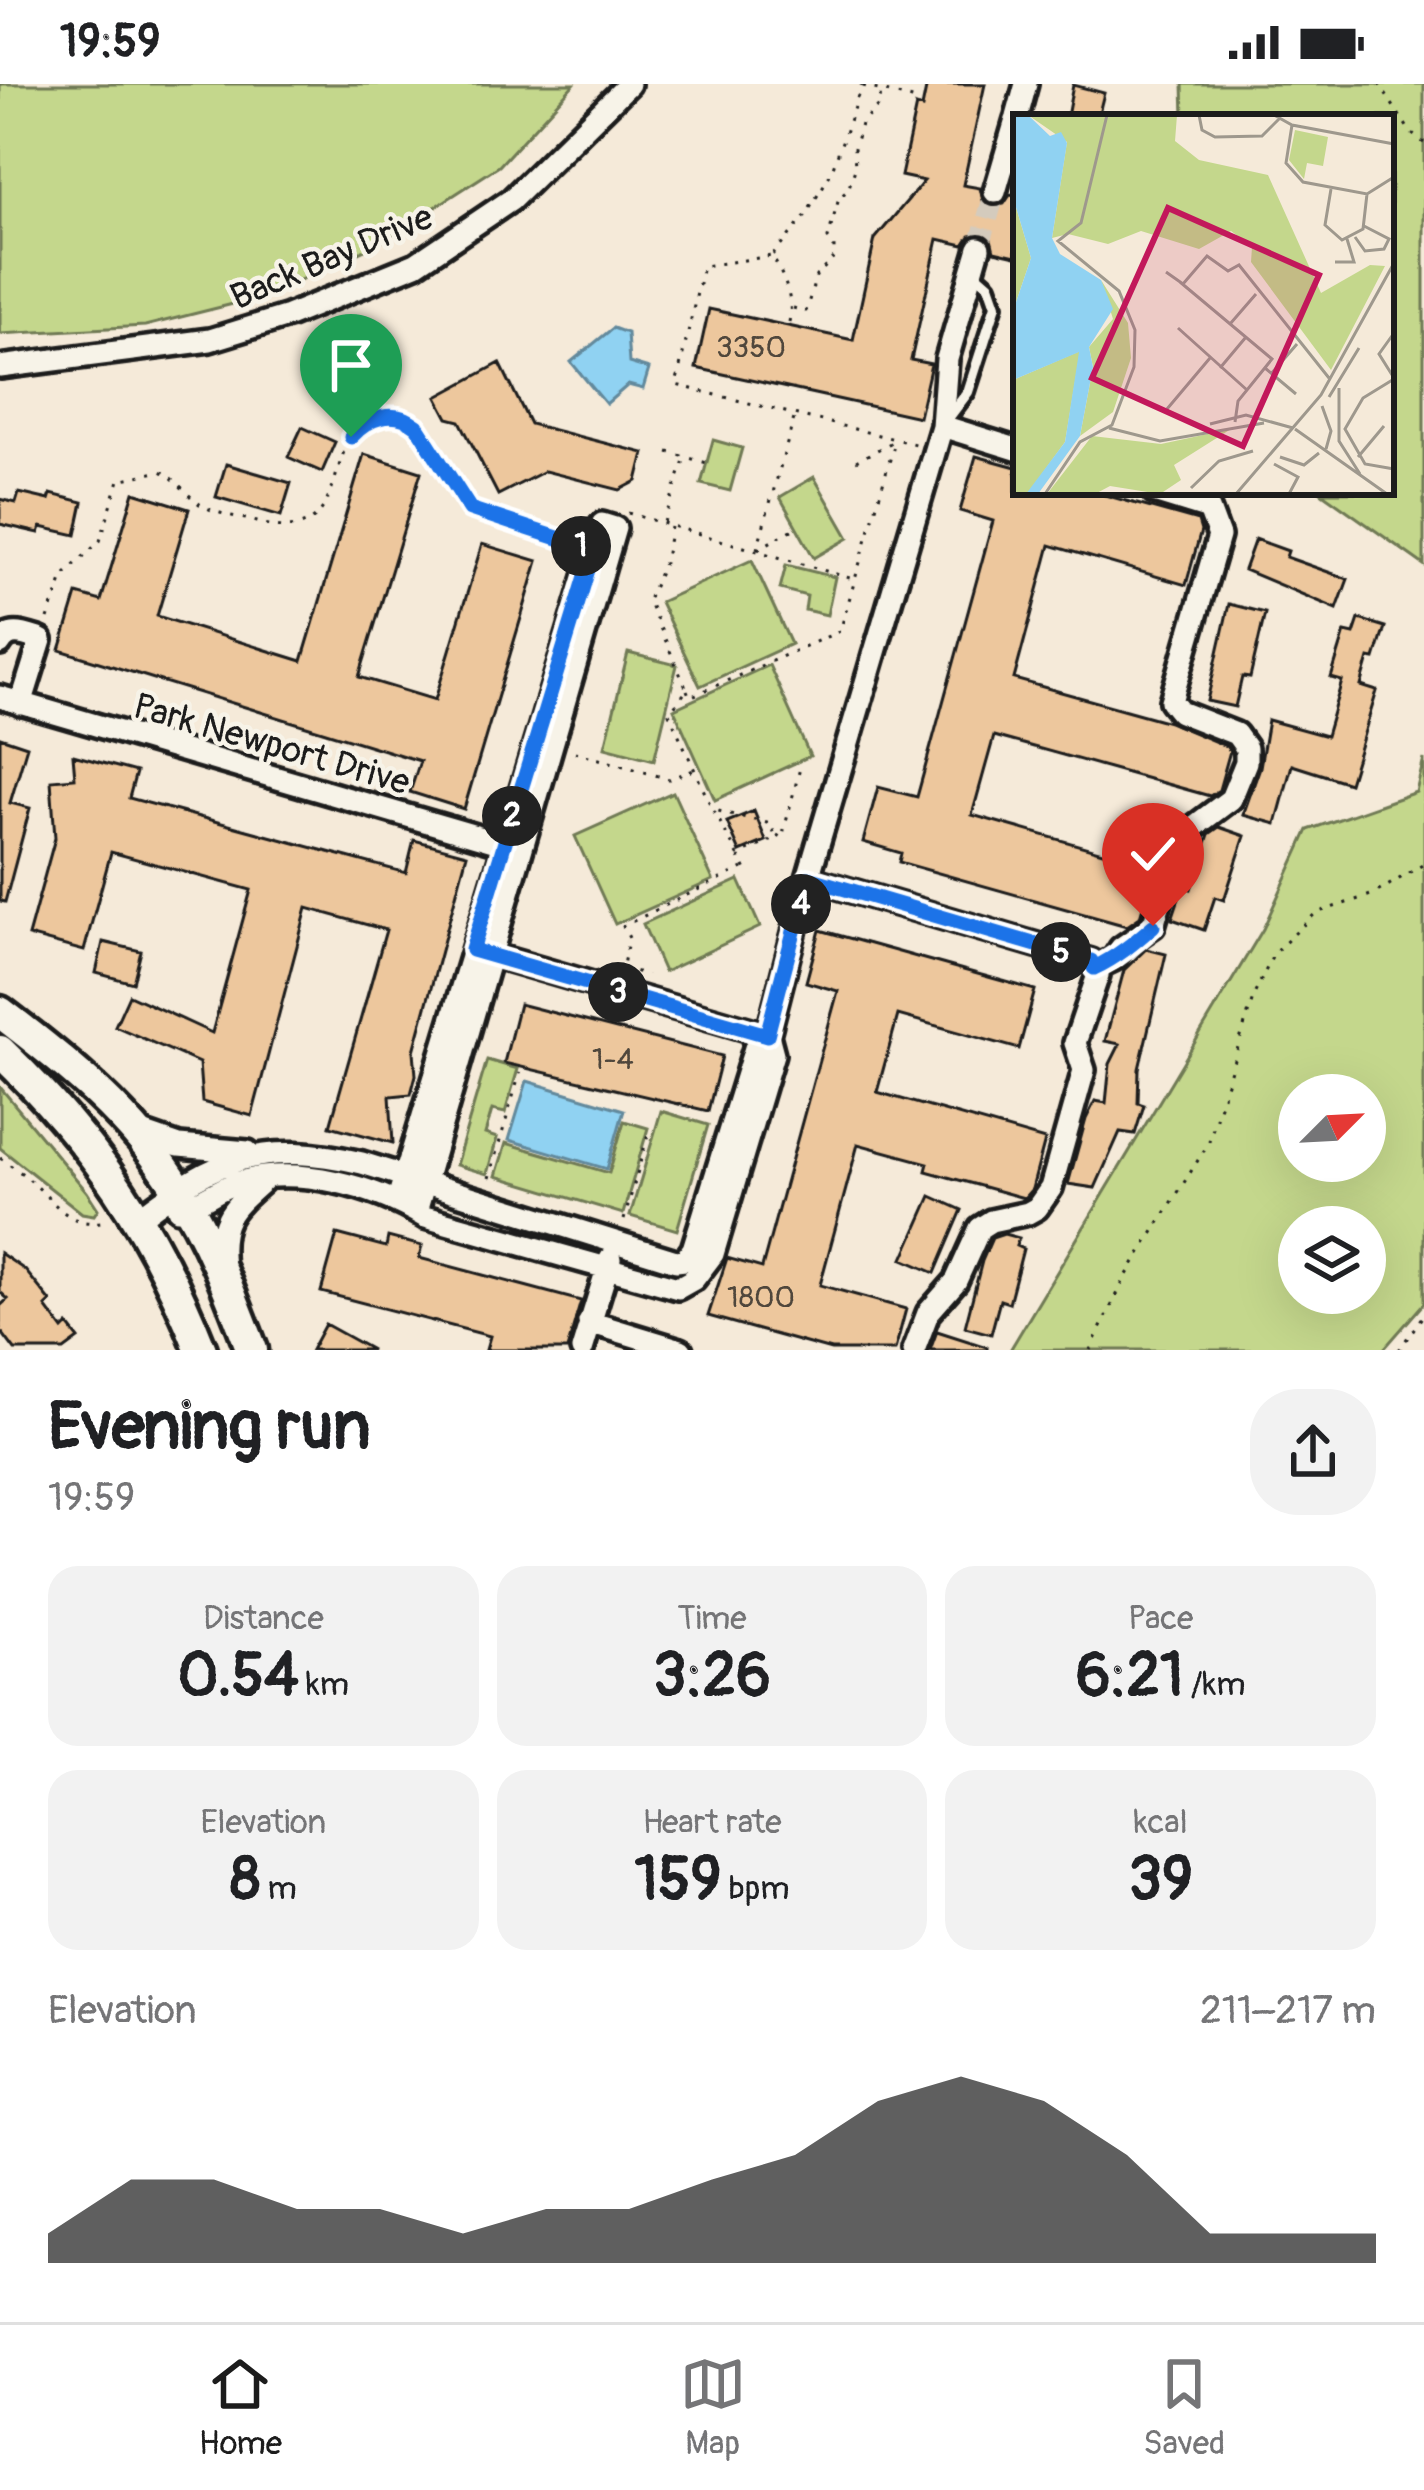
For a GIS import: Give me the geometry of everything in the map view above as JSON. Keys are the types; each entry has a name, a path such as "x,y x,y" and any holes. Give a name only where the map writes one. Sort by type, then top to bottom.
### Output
{"street":[{"name":"Back Bay Drive","path":"0,367 210,340 288,316 416,264 470,231 534,181 629,84"},
{"path":"1017,114 1026,84"},
{"path":"995,192 1013,129"},
{"path":"183,1197 266,1178 322,1179 606,1270 678,1288 690,1270 755,1048 767,1035 808,878 942,426 947,359 979,248"},
{"path":"942,426 1013,448"},
{"path":"1094,968 1114,959 1153,926 1179,838 1231,799 1246,762 1246,748 1236,734 1180,712 1172,700 1219,536 1209,509 1164,495"},
{"path":"407,1207 513,847 615,528 602,524 594,550"},
{"path":"0,644 17,633 41,640"},
{"name":"Park Newport Drive","path":"41,640 11,700 513,847"},
{"path":"808,878 1091,961 1098,975 1076,1043 1084,1070 1051,1188 1028,1214 991,1221 980,1228 956,1281 928,1313 914,1350"},
{"path":"481,952 767,1035"},
{"path":"0,1012 109,1103 183,1197 224,1276 252,1350"},
{"path":"0,1051 87,1146 140,1217 201,1350"},
{"path":"131,1129 178,1146 255,1154 314,1152 690,1270"},
{"path":"140,1217 255,1154"},
{"path":"224,1276 221,1251 232,1208 266,1178"},
{"path":"582,1350 615,1243"},
{"path":"589,1322 681,1350"}],"lane":[{"path":"942,426 968,392 995,305 989,285 973,271"}],"path":[{"path":"896,440 676,385 703,266 772,256 804,218 831,173 862,84 916,100"},
{"path":"1379,84 1424,143"},
{"path":"791,307 806,311 816,277 834,258 834,245 828,238 839,198 848,190 855,169 854,148 861,124 880,104 881,87"},
{"path":"772,256 784,277 791,307 789,322"},
{"path":"756,550 795,415"},
{"path":"41,640 64,575 100,542 119,480 160,471 206,508 296,530 318,515 351,437 376,418 399,417 417,426 470,509 594,550"},
{"path":"856,461 896,440"},
{"path":"671,526 664,562 648,600 690,697 840,631 896,440"},
{"path":"668,452 707,463"},
{"path":"663,524 685,457"},
{"path":"627,513 854,579"},
{"path":"756,550 797,526"},
{"path":"687,690 669,713 743,868"},
{"path":"574,752 669,779 696,770"},
{"path":"714,810 771,824 775,835 782,838 801,764"},
{"path":"739,855 775,835"},
{"path":"625,977 626,972 646,978 648,974 622,967 629,938 623,926 754,863"},
{"path":"1090,1350 1125,1277 1208,1144 1254,994 1274,952 1316,913 1374,894 1424,864"},
{"path":"489,1180 520,1073"},
{"path":"624,1220 649,1131"},
{"path":"0,1158 29,1178 69,1219 88,1225 140,1217"},
{"path":"1400,1350 1424,1314"}],"green space":[{"path":"0,84 574,84 499,166 378,244 265,296 145,326 0,334"},
{"path":"1183,84 1424,84 1424,565 1325,495 1394,495 1394,114 1184,114"},
{"path":"713,440 742,448 730,491 701,484"},
{"path":"814,477 849,538 814,558 780,497"},
{"path":"752,560 791,644 700,686 660,602"},
{"path":"786,565 835,577 827,615 805,610 807,596 780,589"},
{"path":"628,653 677,665 654,760 605,747"},
{"path":"769,665 810,756 715,800 674,709"},
{"path":"1424,759 1424,1303 1383,1350 1010,1350 1263,929 1308,830 1416,792"},
{"path":"673,792 713,880 615,924 575,836"},
{"path":"739,880 760,927 664,972 643,924"},
{"path":"487,1060 518,1069 505,1113 492,1110 485,1134 497,1138 487,1174 456,1165"},
{"path":"0,1087 87,1192 98,1209 94,1215 82,1213 0,1148"},
{"path":"661,1111 708,1125 677,1230 630,1216"},
{"path":"624,1121 648,1128 623,1214 496,1176 506,1143 609,1173"}],"water":[{"path":"613,328 627,333 629,363 649,369 643,389 628,385 606,404 571,362"},
{"path":"527,1081 624,1110 607,1169 509,1140"}],"building":[{"path":"927,84 985,84 963,185 980,188 983,201 992,207 1013,196 1013,255 994,251 991,239 982,233 970,236 964,245 938,239 911,360 931,364 919,417 696,368 709,309 853,340 875,239 924,181 901,176 916,106 922,108"},
{"path":"1073,85 1104,93 1099,114 1068,114"},
{"path":"500,363 530,424 644,453 637,481 620,490 545,471 498,495 460,421 448,418 437,397"},
{"path":"302,427 335,442 322,472 288,457"},
{"path":"364,454 421,472 359,677 435,700 482,544 538,561 464,809 410,792 420,761 60,650 77,594 101,601 134,492 189,509 157,616 302,661"},
{"path":"976,456 1013,466 1013,495 1105,495 1198,521 1201,531 1186,585 1050,545 1014,679 1169,722 1226,746 1230,751 1219,790 1210,796 994,736 972,815 1117,856 1116,862 1153,872 1140,917 1127,926 899,862 901,853 863,842 878,787 917,797 993,521 960,511"},
{"path":"226,464 291,483 281,516 216,497"},
{"path":"19,493 83,502 76,535 0,524 0,499 16,503"},
{"path":"1255,539 1288,551 1286,557 1348,579 1337,609 1244,570"},
{"path":"1229,604 1265,613 1250,678 1242,677 1235,707 1207,701"},
{"path":"1359,619 1385,627 1361,686 1377,691 1349,783 1292,765 1276,824 1243,815 1260,767 1268,720 1326,736 1342,681 1331,678 1345,632 1354,634"},
{"path":"0,737 27,746 10,803 30,808 5,902 0,901"},
{"path":"73,755 136,772 129,798 406,873 414,840 467,854 414,1051 416,1075 411,1094 390,1096 393,1143 330,1126 386,930 307,908 252,1116 202,1102 199,1063 115,1026 129,995 212,1033 251,890 111,852 84,951 28,936 55,838 51,780 75,778"},
{"path":"754,811 766,841 740,852 727,822"},
{"path":"1219,827 1245,836 1224,900 1215,897 1204,930 1172,919 1183,886 1191,889 1209,834"},
{"path":"820,930 1035,990 1019,1049 898,1015 877,1092 1045,1140 1032,1189 1024,1198 926,1171 928,1163 858,1144 820,1285 906,1309 895,1350 831,1350 708,1316 727,1258 762,1268 838,991 806,982"},
{"path":"103,942 141,951 133,983 96,973"},
{"path":"1146,949 1166,954 1139,1069 1138,1103 1144,1105 1135,1134 1120,1132 1095,1188 1068,1184 1086,1119 1095,1101 1106,1103 1110,1064 1120,1044 1105,1041 1124,970"},
{"path":"519,1004 722,1056 708,1111 504,1063"},
{"path":"931,1196 962,1210 935,1273 903,1259"},
{"path":"337,1234 386,1247 388,1237 422,1246 419,1258 581,1301 567,1350 486,1350 490,1336 321,1292"},
{"path":"1004,1234 1019,1238 1016,1246 1023,1249 1009,1303 1000,1300 991,1334 965,1327 982,1261 992,1238"},
{"path":"0,1253 25,1270 51,1302 46,1307 63,1330 68,1325 79,1339 64,1350 15,1350 0,1330 0,1306 8,1299 0,1292"},
{"path":"325,1324 372,1350 311,1350"},
{"path":"937,1331 987,1347 987,1350 930,1350"}],"tunnel":[{"path":"979,248 995,192"}],"route":[{"path":"351,437 376,418 408,419 470,509 594,550 472,950 767,1035 808,878 1091,961 1094,968 1114,959 1153,926"}]}
